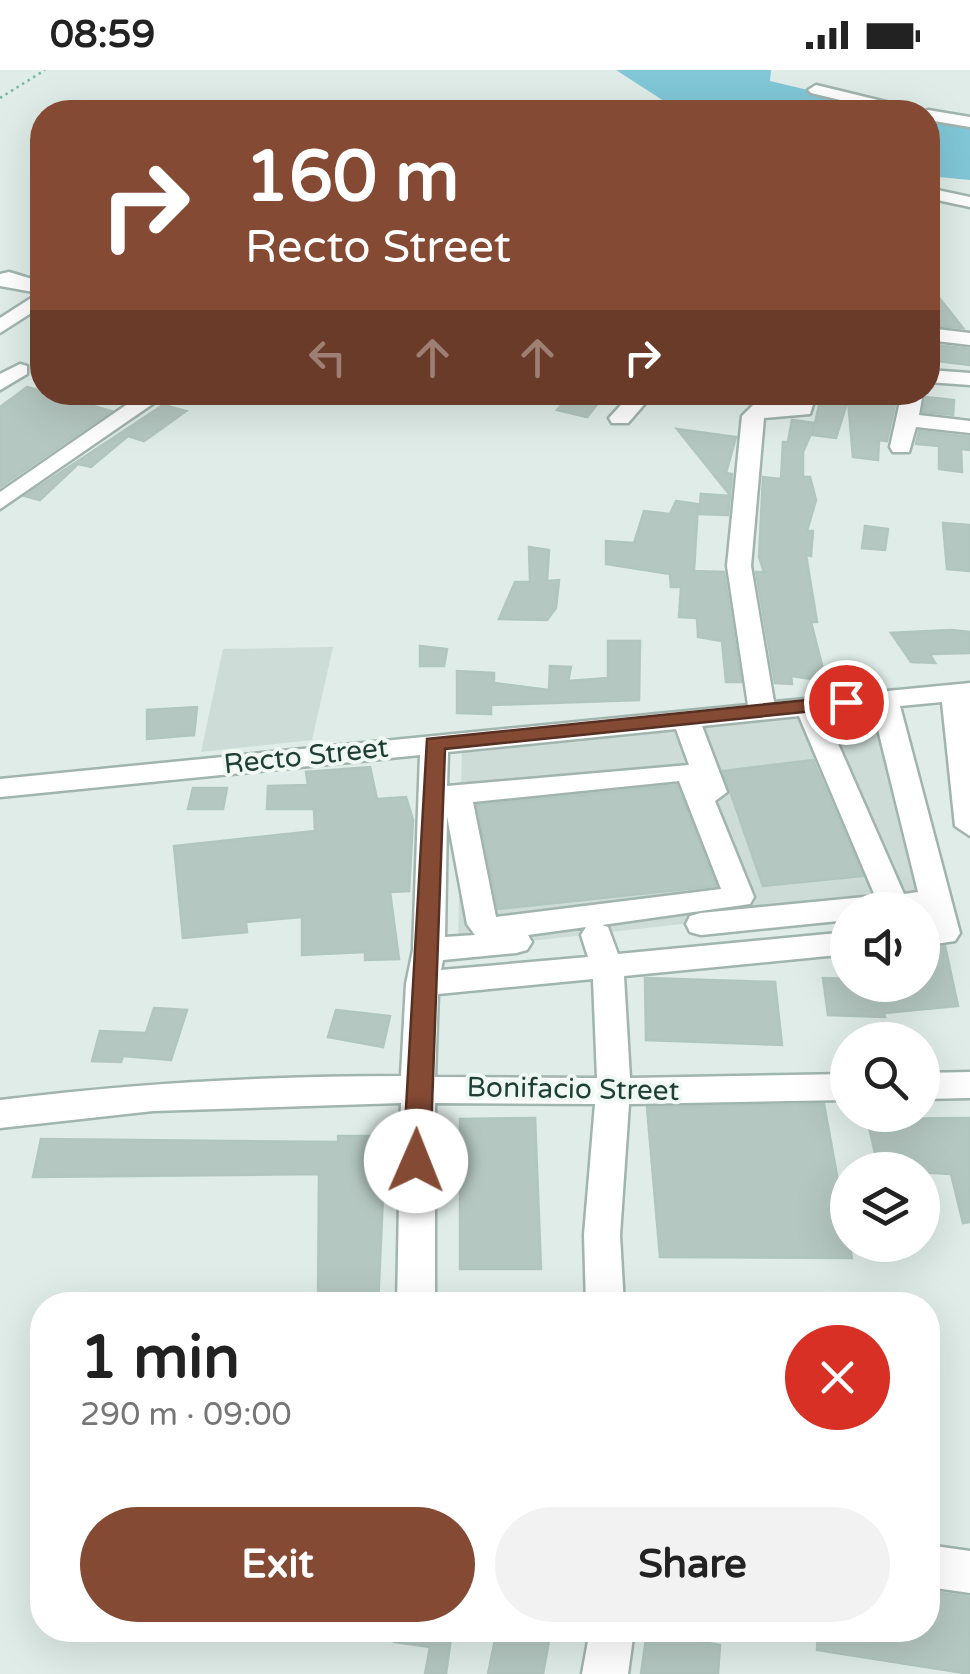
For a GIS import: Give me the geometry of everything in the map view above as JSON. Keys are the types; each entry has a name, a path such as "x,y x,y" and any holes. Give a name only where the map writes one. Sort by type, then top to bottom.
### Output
{"street":[{"path":"816,90 859,100"},
{"path":"940,117 970,122"},
{"path":"940,195 970,202"},
{"path":"0,280 9,278 30,284"},
{"path":"0,328 30,307"},
{"path":"940,336 970,340"},
{"path":"0,384 20,370"},
{"path":"940,377 970,380"},
{"path":"0,502 141,405"},
{"path":"620,418 632,405"},
{"path":"762,711 739,566 753,416 762,409 802,409 803,405"},
{"path":"901,448 911,405"},
{"path":"909,420 970,427"},
{"path":"962,692 970,826"},
{"name":"Recto Street","path":"0,788 962,692"},
{"path":"884,698 935,892"},
{"path":"808,706 888,892"},
{"path":"686,720 759,918 764,951"},
{"path":"434,744 446,795 482,924 489,930 739,898 691,776 684,772 446,795"},
{"path":"416,1292 422,984 446,795"},
{"path":"422,984 759,918 830,912"},
{"path":"429,950 764,951 830,944"},
{"path":"604,950 612,1091 602,1239 605,1292"},
{"path":"940,1086 970,1085"},
{"name":"Bonifacio Street","path":"0,1114 107,1097 418,1086 612,1091 830,1087"},
{"path":"940,1568 970,1572"},
{"path":"605,1674 610,1642"}],"path":[{"path":"0,98 45,70"}],"shaded area":[{"path":"333,647 312,740 201,752 223,649"},
{"path":"869,706 930,892 830,892 830,907 458,949 462,744"}],"water":[{"path":"616,70 771,70 770,81 850,100 662,100"},
{"path":"940,121 970,127 970,180 940,177"}],"building":[{"path":"940,299 944,304 963,328 940,326"},
{"path":"940,345 970,349 970,365 940,361"},
{"path":"27,387 30,405 90,405 111,411 0,487 0,407"},
{"path":"940,398 954,400 953,415 923,412 924,405 940,405"},
{"path":"163,405 186,411 144,441 128,436 91,467 78,464 40,500 25,496"},
{"path":"561,405 597,405 587,417 557,410"},
{"path":"819,405 846,405 836,438 812,435 814,427 803,452 803,477 810,477 816,500 807,531 813,531 811,556 806,555 817,622 811,622 826,681 791,676 792,684 775,683 756,572 764,572 759,557 763,477 781,479 783,442 788,442 792,420 815,423"},
{"path":"848,405 895,405 887,441 879,440 878,460 853,457"},
{"path":"677,429 736,437 726,473 732,474 730,495"},
{"path":"919,431 970,437 970,450 961,449 962,472 939,469 939,446 916,444"},
{"path":"701,494 730,496 728,515 699,514"},
{"path":"676,501 698,504 694,571 724,572 741,682 726,682 722,641 698,637 697,618 679,617 681,587 671,587 670,574 606,564 606,541 634,543 644,511 670,514"},
{"path":"943,523 970,525 970,571 947,569"},
{"path":"865,526 888,529 885,550 862,548"},
{"path":"529,547 549,550 547,581 559,580 556,608 547,620 499,619 515,582 530,582"},
{"path":"970,632 970,653 930,654 935,663 911,662 891,633"},
{"path":"608,641 640,641 639,700 491,705 491,714 457,713 457,671 494,673 494,683 549,690 550,666 571,667 568,681 608,678"},
{"path":"420,646 447,649 444,666 420,666"},
{"path":"197,707 194,735 147,739 147,710"},
{"path":"813,760 863,876 763,886 723,771"},
{"path":"370,767 377,799 406,797 413,820 409,891 390,892 399,959 365,960 365,952 302,955 302,917 246,922 247,932 183,938 174,846 315,831 314,809 267,809 268,786 308,785 306,772"},
{"path":"677,785 716,886 498,909 477,805"},
{"path":"193,788 227,788 223,809 188,809"},
{"path":"945,946 958,1006 884,1013 885,1017 828,1015 823,978 830,978 830,1002 940,1002 940,947"},
{"path":"645,978 775,982 782,1045 646,1040"},
{"path":"154,1008 187,1010 171,1060 123,1056 121,1062 92,1061 100,1031 146,1033"},
{"path":"336,1010 390,1016 383,1047 328,1037"},
{"path":"824,1104 833,1152 830,1258 660,1257 647,1107"},
{"path":"535,1118 541,1269 460,1269 460,1119"},
{"path":"940,1118 970,1118 970,1222 963,1223 951,1174 940,1173 940,1152 875,1152 870,1132 940,1132"},
{"path":"338,1136 397,1136 396,1174 384,1174 379,1292 318,1292 319,1174 33,1177 41,1139 338,1142"},
{"path":"940,1593 970,1597 970,1674 817,1650 817,1642 940,1642"},
{"path":"394,1642 450,1642 446,1674 425,1674 430,1647"},
{"path":"495,1642 549,1642 543,1674 488,1674"},
{"path":"646,1642 720,1645 718,1674 641,1674"}],"route":[{"path":"416,1161 422,984 429,950 436,796 434,744 846,702"}]}
